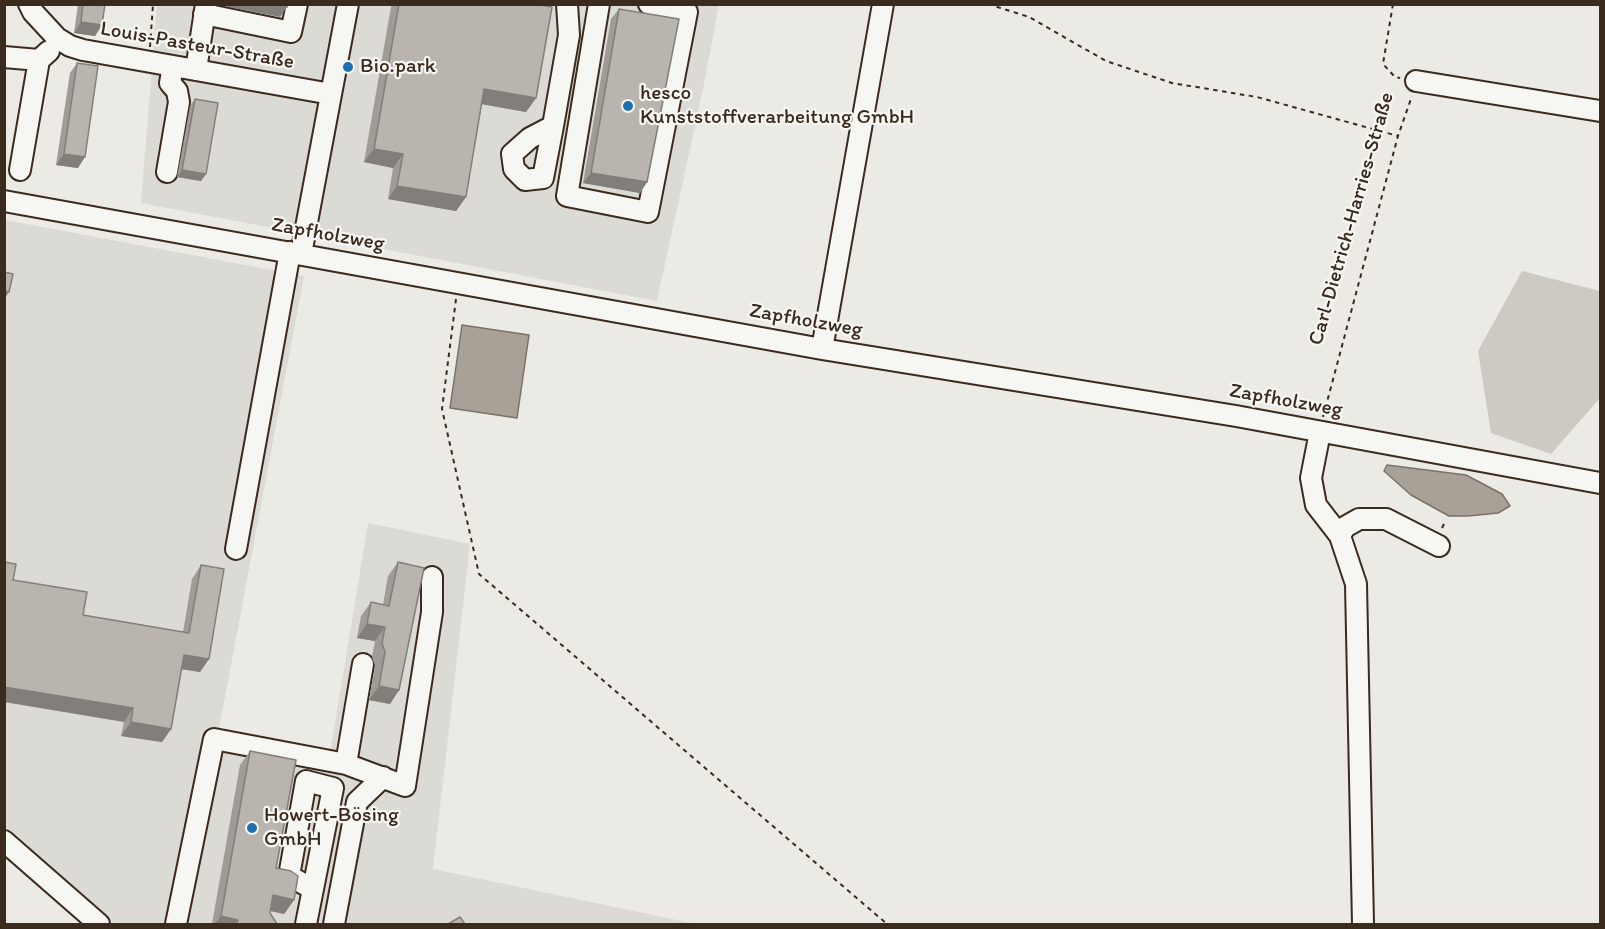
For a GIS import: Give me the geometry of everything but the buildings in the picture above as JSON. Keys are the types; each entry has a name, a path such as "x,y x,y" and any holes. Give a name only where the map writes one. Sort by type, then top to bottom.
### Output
{"street":[{"name":"Louis-Pasteur-Straße","path":"29,4 33,12 57,38 70,46 83,50 331,94"},
{"path":"196,70 205,9 291,32 297,4"},
{"path":"236,549 348,4"},
{"path":"543,176 569,35 567,4"},
{"path":"599,4 567,196 648,212 687,12 649,4"},
{"path":"822,349 883,4"},
{"path":"20,170 39,60 57,38"},
{"path":"4,57 39,60"},
{"path":"167,172 179,102 177,91 170,83 174,66"},
{"path":"1416,81 1600,111"},
{"path":"553,126 530,138 512,154 514,169 525,180 543,176 569,180"},
{"name":"Zapfholzweg","path":"4,201 822,349 1224,414 1600,483"},
{"path":"1320,432 1311,478 1316,505 1340,536 1356,584 1363,924"},
{"path":"1340,536 1345,526 1359,519 1386,519 1439,546"},
{"path":"176,924 214,739 346,764 405,786 432,612 432,577"},
{"path":"346,764 363,664"},
{"path":"334,924 357,802 383,777"},
{"path":"313,889 289,876 306,781 333,788 357,802"},
{"path":"306,924 333,788"},
{"path":"4,841 99,924"}],"path":[{"path":"149,62 153,4"},
{"path":"988,4 1029,17 1106,61 1172,83 1257,97 1398,136"},
{"name":"Carl-Dietrich-Harries-Straße","path":"1320,432 1329,390 1398,136 1416,81 1395,77 1383,64 1393,4"},
{"path":"459,284 441,409 479,574 887,924"}],"shaded area":[{"path":"157,5 719,5 657,301 141,203"},
{"path":"5,220 304,276 219,729 330,754 368,523 470,544 433,869 696,924 115,924 5,827"},
{"path":"1522,271 1600,291 1600,398 1551,454 1491,433 1478,351"},
{"path":"462,325 529,335 517,418 450,408"},
{"path":"1387,465 1466,475 1502,494 1510,506 1498,513 1449,516 1411,495 1384,471"}],"place":[{"name":"Bio.park","path":"348,67"},
{"name":"hesco Kunststoffverarbeitung GmbH","path":"628,106"},
{"name":"Howert-Bösing GmbH","path":"252,828"}]}
